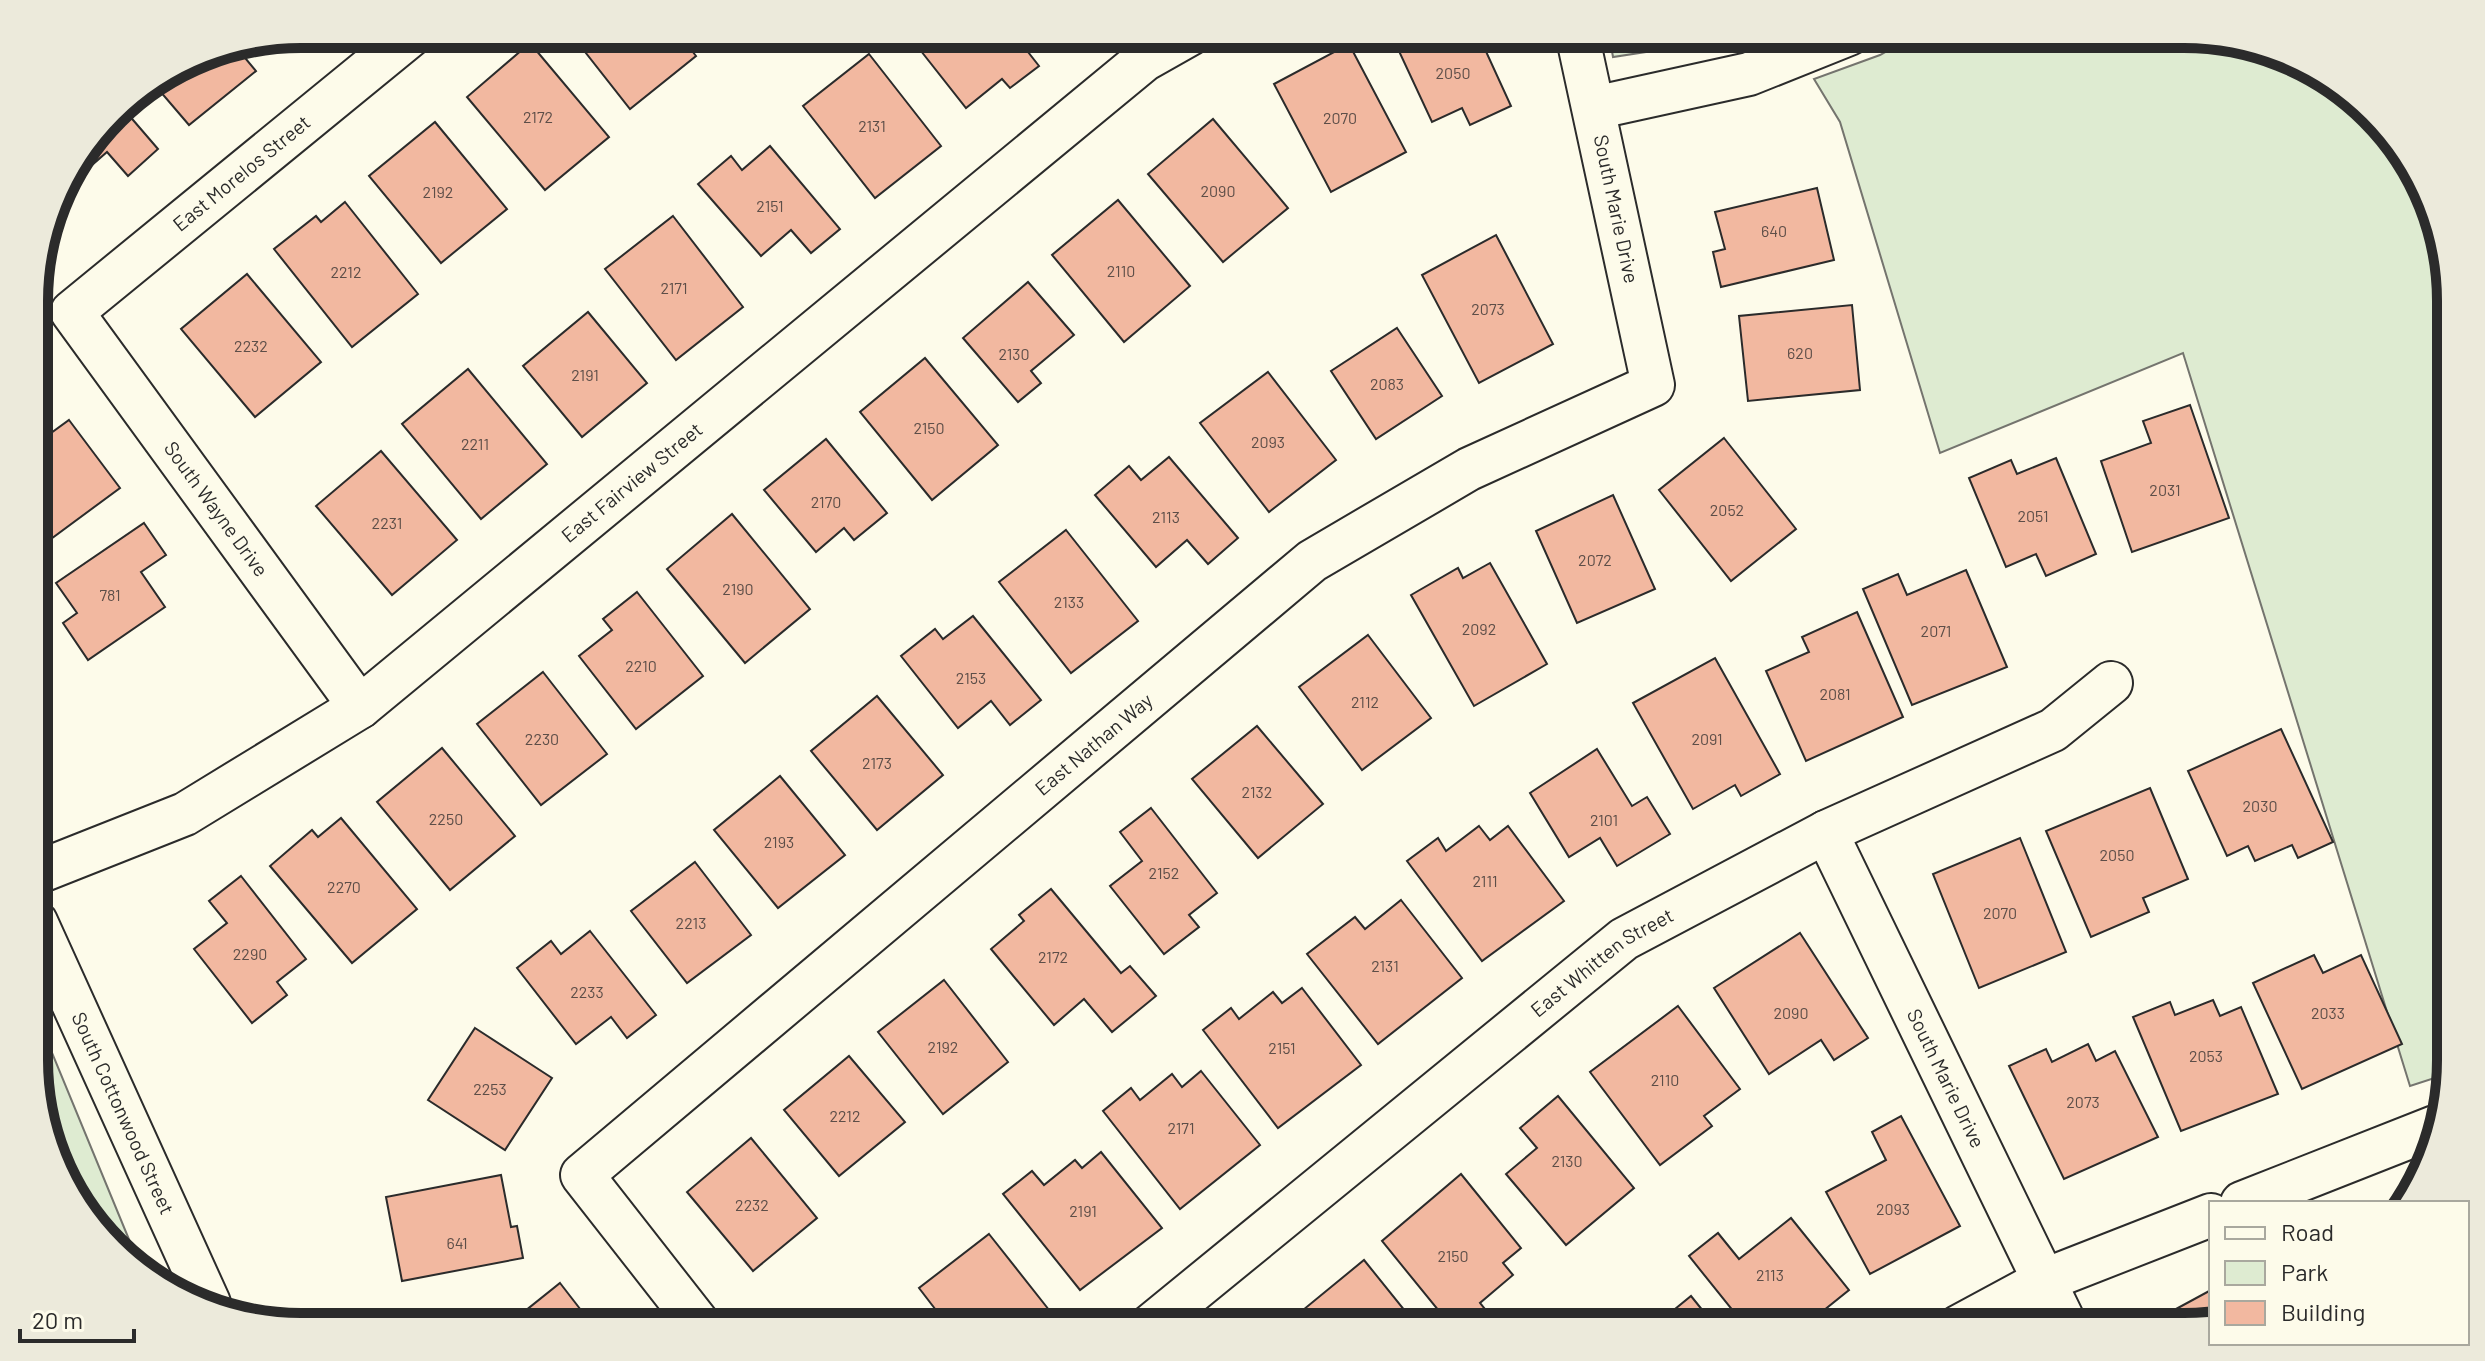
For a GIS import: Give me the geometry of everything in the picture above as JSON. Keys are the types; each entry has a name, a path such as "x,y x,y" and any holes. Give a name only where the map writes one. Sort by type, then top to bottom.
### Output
{"street":[{"name":"South Marie Drive","path":"1580,48 1653,385"},
{"path":"1594,108 1749,74 1814,48"},
{"name":"East Morelos Street","path":"72,312 394,49"},
{"name":"East Fairview Street","path":"48,868 185,814 360,707 1132,70 1167,49"},
{"name":"South Wayne Drive","path":"72,312 360,707"},
{"name":"East Nathan Way","path":"690,1313 582,1175 1312,561 1469,469 1653,385"},
{"name":"East Whitten Street","path":"1167,1313 1624,939 1826,832 2053,730 2111,683"},
{"name":"South Marie Drive","path":"1826,832 2060,1312"},
{"name":"South Cottonwood Street","path":"48,948 205,1294"},
{"path":"2247,1201 2427,1130"},
{"path":"1986,1312 2045,1280 2209,1216"}],"green space":[{"path":"1611,48 1670,48 1613,57"},
{"path":"1892,48 2184,48 2217,50 2249,57 2281,67 2338,100 2385,147 2411,189 2424,220 2436,284 2436,1078 2410,1086 2183,353 1940,453 1840,122 1814,79"},
{"path":"48,1043 134,1250 91,1201 61,1141 50,1093"}],"building":[{"path":"1341,48 1351,48 1406,152 1331,192 1274,84"},
{"path":"1398,48 1485,48 1511,106 1470,125 1462,108 1432,122"},
{"path":"523,49 535,49 609,137 545,190 467,97"},
{"path":"583,49 690,49 696,56 630,109"},
{"path":"1025,49 1039,66 1010,88 1002,79 966,108 921,51"},
{"path":"869,54 941,146 875,198 803,106"},
{"path":"243,55 256,71 189,125 160,91 189,74"},
{"path":"129,116 158,149 128,176 107,152 82,173 111,134"},
{"path":"1213,119 1288,208 1223,262 1148,174"},
{"path":"435,122 507,209 441,263 369,176"},
{"path":"770,146 840,229 811,253 791,230 761,256 698,184 731,156 742,170"},
{"path":"1817,188 1834,260 1721,287 1713,252 1725,249 1715,212"},
{"path":"1118,200 1190,286 1124,342 1052,255"},
{"path":"345,202 418,294 352,347 274,249 316,216 321,222"},
{"path":"673,216 743,307 676,360 605,269"},
{"path":"1496,235 1553,344 1479,383 1422,275"},
{"path":"247,274 321,362 255,417 181,329"},
{"path":"1028,282 1074,335 1031,371 1041,383 1018,402 963,338"},
{"path":"1852,305 1860,390 1748,401 1739,316"},
{"path":"588,312 647,383 582,437 523,366"},
{"path":"1397,328 1442,396 1376,439 1331,371"},
{"path":"925,358 998,445 932,500 860,412"},
{"path":"468,369 547,464 481,519 402,424"},
{"path":"1268,372 1336,460 1269,512 1200,423"},
{"path":"2190,405 2229,518 2132,552 2101,461 2151,443 2143,421"},
{"path":"69,420 120,488 48,541 48,435"},
{"path":"1724,438 1796,529 1731,581 1659,490"},
{"path":"826,439 887,513 854,540 844,528 816,552 764,490"},
{"path":"381,451 457,540 392,595 316,506"},
{"path":"1169,457 1238,538 1208,564 1187,540 1156,567 1095,495 1129,466 1141,480"},
{"path":"2056,458 2096,554 2046,576 2036,554 2006,567 1969,478 2011,460 2017,474"},
{"path":"1613,495 1655,589 1577,623 1536,531"},
{"path":"732,514 810,609 745,663 667,569"},
{"path":"144,523 166,555 141,572 165,607 88,660 63,623 77,613 56,583"},
{"path":"1066,530 1138,621 1071,673 999,582"},
{"path":"1490,563 1547,664 1474,706 1411,595 1458,568 1463,578"},
{"path":"1966,570 2007,667 1912,705 1863,589 1898,574 1907,595"},
{"path":"637,592 703,676 636,729 579,656 612,630 603,619"},
{"path":"1857,612 1903,717 1806,761 1766,671 1809,652 1802,637"},
{"path":"973,616 1041,700 1010,725 991,701 958,728 901,656 935,629 943,639"},
{"path":"1368,635 1431,718 1362,770 1299,687"},
{"path":"1715,658 1780,774 1741,796 1735,785 1693,809 1633,703"},
{"path":"543,672 607,754 541,805 477,724"},
{"path":"877,696 943,775 877,830 811,751"},
{"path":"1257,726 1323,804 1258,858 1192,779"},
{"path":"2281,729 2333,842 2298,858 2292,845 2255,861 2248,846 2227,856 2188,771"},
{"path":"442,748 515,836 450,890 377,802"},
{"path":"1597,749 1632,806 1647,797 1670,834 1617,866 1600,838 1569,857 1530,793"},
{"path":"780,776 845,855 778,908 714,830"},
{"path":"2150,788 2188,879 2143,898 2149,912 2091,937 2046,831"},
{"path":"1151,808 1217,893 1189,915 1199,927 1164,954 1110,886 1142,861 1120,832"},
{"path":"341,818 417,909 352,963 270,866 312,830 318,837"},
{"path":"1479,826 1490,840 1508,826 1564,901 1482,961 1407,861 1438,838 1446,851"},
{"path":"2020,838 2066,952 1979,988 1933,874"},
{"path":"695,862 751,935 687,983 631,911"},
{"path":"241,876 306,959 277,982 287,995 252,1023 194,949 227,923 209,901"},
{"path":"1051,889 1121,973 1130,966 1156,996 1112,1032 1084,999 1054,1025 991,949 1024,921 1019,915"},
{"path":"1401,900 1462,978 1378,1044 1307,954 1355,917 1365,929"},
{"path":"590,931 656,1015 627,1038 611,1017 576,1044 517,968 551,941 561,954"},
{"path":"1800,933 1868,1038 1834,1060 1821,1040 1769,1074 1714,988"},
{"path":"2314,955 2323,973 2361,955 2402,1044 2302,1089 2253,983"},
{"path":"944,980 1008,1062 943,1114 878,1032"},
{"path":"1302,988 1361,1065 1278,1128 1203,1030 1231,1008 1239,1019 1273,992 1282,1003"},
{"path":"2213,1000 2220,1016 2241,1007 2278,1094 2181,1131 2133,1017 2170,1002 2175,1015"},
{"path":"1678,1006 1740,1089 1704,1116 1712,1126 1660,1165 1590,1072"},
{"path":"475,1028 552,1078 505,1150 428,1100"},
{"path":"2088,1044 2096,1061 2115,1051 2158,1137 2064,1179 2009,1066 2046,1049 2052,1062"},
{"path":"849,1056 905,1122 839,1176 784,1110"},
{"path":"1201,1071 1260,1145 1180,1209 1103,1111 1131,1088 1140,1100 1172,1074 1182,1087"},
{"path":"1558,1096 1634,1188 1566,1245 1506,1174 1537,1148 1520,1128"},
{"path":"1901,1116 1960,1226 1870,1274 1826,1192 1886,1160 1872,1132"},
{"path":"751,1138 817,1218 753,1271 687,1192"},
{"path":"1101,1152 1162,1228 1080,1290 1003,1194 1032,1171 1044,1185 1075,1160 1082,1168"},
{"path":"1461,1174 1521,1248 1503,1263 1513,1275 1480,1303 1488,1312 1440,1312 1382,1241"},
{"path":"501,1175 511,1227 517,1226 523,1258 402,1281 386,1197"},
{"path":"1791,1218 1849,1290 1821,1312 1734,1312 1689,1256 1718,1233 1739,1259"},
{"path":"989,1234 1051,1313 938,1313 919,1288"},
{"path":"1364,1260 1406,1312 1300,1312"},
{"path":"560,1283 583,1313 523,1313"},
{"path":"2209,1291 2209,1311 2170,1312"},
{"path":"1691,1296 1704,1312 1671,1312"}]}
